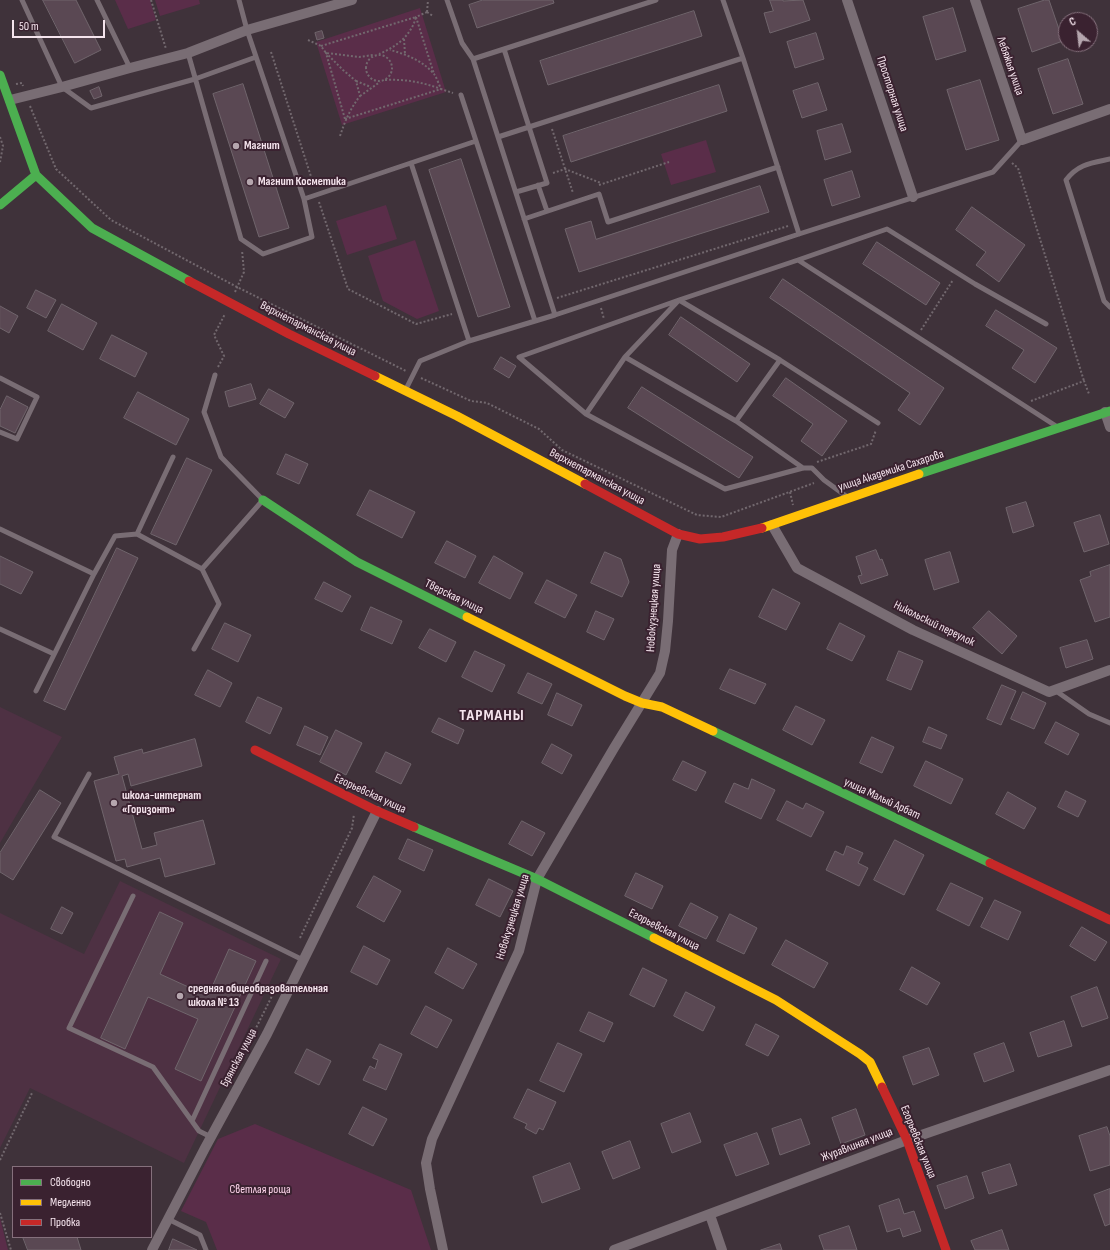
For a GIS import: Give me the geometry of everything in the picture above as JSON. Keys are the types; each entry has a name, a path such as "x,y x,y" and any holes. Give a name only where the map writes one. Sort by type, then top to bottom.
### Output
{"street":[{"path":"10,100 62,88 188,53 247,30 352,0"},
{"name":"Просторная улица","path":"847,0 913,197"},
{"name":"Лебяжья улица","path":"975,0 1022,140"},
{"name":"Верхнетарманская улица","path":"0,75 36,175 92,228 150,261 289,334 457,416 678,534"},
{"path":"1022,140 1110,109"},
{"path":"0,205 36,175"},
{"path":"1108,412 1110,427"},
{"name":"улица Академика Сахарова","path":"678,534 700,539 723,537 772,525 848,497 1108,412"},
{"name":"Тверская улица","path":"263,500 356,562 625,696 642,703"},
{"name":"Никольский переулок","path":"772,525 797,568 913,630 1049,692 1056,691"},
{"name":"Новокузнецкая улица","path":"443,1250 426,1163 432,1139 519,951 537,879 582,801 660,673 665,651 668,621 672,550 678,534"},
{"path":"1056,691 1110,670"},
{"name":"улица Малый Арбат","path":"642,703 662,707 1110,920"},
{"name":"Егорьевская улица","path":"255,750 377,811 537,879 776,1000 860,1054 870,1062 907,1140 946,1250"},
{"name":"Брянская улица","path":"152,1250 267,1034 377,811"},
{"name":"Журавлиная улица","path":"614,1250 907,1140 1110,1072"},
{"path":"710,1214 722,1250"}],"lane":[{"path":"22,0 62,88 91,108 195,79 256,57"},
{"path":"97,0 130,68"},
{"path":"188,53 241,239 263,254 312,237 304,199 247,30 239,0"},
{"path":"447,0 462,43 473,59 555,315"},
{"path":"473,59 656,0"},
{"path":"722,0 743,58 799,234"},
{"path":"504,49 546,183 516,192"},
{"path":"498,137 743,58"},
{"path":"461,95 535,321"},
{"path":"405,391 420,361 469,341 555,315 799,234 993,172 1022,140"},
{"path":"304,199 476,141"},
{"path":"1110,159 1085,165 1072,172 1066,180 1104,302 1110,307"},
{"path":"411,163 469,341"},
{"path":"524,219 599,194 608,222 778,167"},
{"path":"538,185 547,211"},
{"path":"848,497 824,480 812,468 803,468 725,489 586,414 519,357 679,300 887,229 957,273 1046,324"},
{"path":"798,260 1059,428"},
{"path":"586,414 625,357 679,300"},
{"path":"679,300 780,360 878,423"},
{"path":"625,357 736,421 803,468"},
{"path":"736,421 780,360"},
{"path":"202,570 263,500 221,456 204,412 215,375"},
{"path":"0,378 37,397 17,439 0,432"},
{"path":"137,534 173,457"},
{"path":"0,529 94,574"},
{"path":"36,691 94,574 115,536 137,534 202,570 219,604 194,649"},
{"path":"0,628 54,654"},
{"path":"1056,691 1089,714 1110,724"},
{"path":"89,774 54,837 303,960"},
{"path":"133,896 69,1028 153,1067 199,1131 211,1137"},
{"path":"192,1121 266,961"},
{"path":"168,1219 200,1235 206,1250"}],"path":[{"path":"151,0 169,58"},
{"path":"427,12 428,0"},
{"path":"427,12 433,16"},
{"path":"321,46 416,17 427,12"},
{"path":"326,53 359,58 379,54 389,50 404,38 414,25 416,17"},
{"path":"416,17 440,89"},
{"path":"404,38 405,54"},
{"path":"308,40 321,46 326,53 356,81 371,87"},
{"path":"389,50 405,54 420,62 435,75"},
{"path":"270,52 348,288 416,324 460,312"},
{"path":"326,53 345,119"},
{"path":"379,54 388,57 392,65 391,74 385,80"},
{"path":"374,55 368,61 366,69 369,77 376,81 381,81"},
{"path":"340,136 345,119 360,96 381,81 412,80 461,95"},
{"path":"356,81 360,96"},
{"path":"5,88 22,83 56,169 111,220 413,375 471,401 487,403 493,406 538,429 562,450 697,515 721,517 824,480"},
{"path":"345,119 440,89"},
{"path":"549,121 575,202"},
{"path":"0,137 3,146 0,162"},
{"path":"1006,157 1018,168 1089,394"},
{"path":"595,186 669,162"},
{"path":"565,169 602,184"},
{"path":"573,193 580,191"},
{"path":"551,301 796,224"},
{"path":"917,336 957,273"},
{"path":"598,300 606,326"},
{"path":"1022,404 1084,381"},
{"path":"803,468 871,444 878,423"},
{"path":"292,955 352,828 356,801"},
{"path":"250,1040 275,991"},
{"path":"0,1160 32,1093"},
{"path":"0,1213 10,1250"}],"shaded area":[{"path":"0,707 62,737 0,843"},
{"path":"120,881 281,959 184,1163 30,1088 0,1148 0,913 84,954"}],"green space":[{"path":"115,0 150,0 156,20 128,29"},
{"path":"155,0 199,0 200,4 160,16"},
{"path":"420,8 446,92 342,125 316,42"},
{"path":"706,140 716,172 671,185 661,154"},
{"path":"386,205 397,239 347,255 336,221"},
{"path":"415,240 439,311 417,319 383,301 368,256"},
{"name":"Светлая роща","path":"255,1124 411,1190 431,1250 217,1250 206,1222 181,1211 218,1139"},
{"path":"0,1218 8,1250 0,1250"}],"building":[{"path":"43,0 76,0 101,50 75,63"},
{"path":"483,0 553,0 554,3 477,28 469,5"},
{"path":"770,0 803,0 810,20 770,33 764,13 773,11"},
{"path":"1049,0 1058,26 1058,43 1032,52 1018,9"},
{"path":"953,8 966,51 936,60 923,17"},
{"path":"694,11 702,36 548,85 540,61"},
{"path":"322,31 324,38 317,40 315,33"},
{"path":"816,33 824,59 795,68 787,42"},
{"path":"1068,59 1083,104 1053,114 1038,69"},
{"path":"980,80 999,140 966,150 947,90"},
{"path":"818,83 827,110 802,118 793,91"},
{"path":"243,84 289,228 259,237 213,94"},
{"path":"719,85 727,111 571,162 563,136"},
{"path":"99,87 102,96 94,99 90,91"},
{"path":"842,124 851,152 825,160 817,131"},
{"path":"461,159 510,307 478,317 429,170"},
{"path":"852,171 860,197 832,206 824,180"},
{"path":"760,186 769,212 579,272 565,229 591,221 596,239"},
{"path":"972,207 1025,245 999,282 976,265 986,252 956,230"},
{"path":"877,242 940,283 926,305 863,264"},
{"path":"783,279 944,388 920,425 898,410 910,393 770,298"},
{"path":"36,290 56,300 46,318 27,308"},
{"path":"62,304 97,323 83,350 48,331"},
{"path":"0,306 18,316 9,333 0,328"},
{"path":"996,310 1057,348 1035,383 1012,368 1024,350 986,326"},
{"path":"681,317 750,364 737,382 669,335"},
{"path":"112,335 147,353 135,377 100,359"},
{"path":"501,357 516,366 509,378 494,369"},
{"path":"786,378 847,421 822,456 801,441 813,424 773,396"},
{"path":"251,384 256,399 229,407 225,392"},
{"path":"642,387 753,457 739,478 628,408"},
{"path":"269,389 294,403 285,418 260,404"},
{"path":"138,392 189,419 176,445 124,418"},
{"path":"7,396 28,407 15,433 0,426 0,410"},
{"path":"286,454 308,464 299,484 277,474"},
{"path":"187,458 212,470 176,545 151,534"},
{"path":"370,490 415,512 402,538 357,515"},
{"path":"1026,502 1034,526 1013,533 1006,508"},
{"path":"1100,515 1109,544 1084,552 1074,523"},
{"path":"447,541 476,556 465,578 435,563"},
{"path":"117,548 138,558 65,710 44,701"},
{"path":"876,550 880,560 882,559 888,575 861,584 858,576 862,575 856,557"},
{"path":"605,552 621,559 629,582 622,597 591,583"},
{"path":"950,552 959,582 934,590 925,560"},
{"path":"0,556 33,572 21,594 0,584"},
{"path":"494,556 523,573 510,599 479,583"},
{"path":"1110,565 1110,617 1095,622 1080,580 1091,576 1090,572"},
{"path":"547,580 577,595 565,618 535,603"},
{"path":"324,582 351,596 342,612 315,599"},
{"path":"773,589 800,603 786,630 759,617"},
{"path":"371,607 402,621 392,644 361,630"},
{"path":"596,611 614,619 604,640 587,632"},
{"path":"989,611 1017,636 1002,654 973,628"},
{"path":"225,623 251,635 238,662 212,649"},
{"path":"840,623 865,636 852,661 827,649"},
{"path":"430,629 456,642 446,662 419,648"},
{"path":"1087,640 1093,659 1066,668 1060,648"},
{"path":"475,651 505,665 492,692 462,677"},
{"path":"899,651 923,661 911,690 887,680"},
{"path":"730,669 766,684 755,704 720,689"},
{"path":"208,670 232,683 220,707 195,695"},
{"path":"528,673 552,684 542,704 518,693"},
{"path":"1002,685 1016,691 1001,725 987,719"},
{"path":"1023,692 1046,703 1034,729 1011,719"},
{"path":"557,693 582,705 572,726 548,715"},
{"path":"258,697 282,708 270,734 246,722"},
{"path":"796,706 825,720 812,745 783,730"},
{"path":"439,718 464,730 458,744 432,732"},
{"path":"1056,722 1079,734 1068,755 1045,743"},
{"path":"305,726 328,737 320,755 297,745"},
{"path":"929,727 947,735 941,749 923,742"},
{"path":"336,730 362,743 346,775 320,762"},
{"path":"872,737 894,747 882,773 860,763"},
{"name":"школа-интернат «Горизонт»","path":"195,739 202,766 131,786 128,774 122,776 142,849 157,845 154,833 203,820 215,864 165,877 160,858 127,867 125,859 116,861 94,781 119,774 114,757 142,749 143,753"},
{"path":"552,744 572,755 562,774 542,763"},
{"path":"386,752 411,764 401,784 376,772"},
{"path":"683,761 706,772 696,791 673,780"},
{"path":"926,761 963,779 951,804 914,786"},
{"path":"752,779 775,790 761,819 725,802 734,783 748,789"},
{"path":"40,790 61,803 13,880 0,872 0,853"},
{"path":"1066,791 1086,801 1078,817 1058,807"},
{"path":"1008,792 1036,808 1024,829 996,814"},
{"path":"787,801 803,809 806,803 824,812 811,837 777,820"},
{"path":"522,821 545,833 532,856 509,844"},
{"path":"408,839 433,850 424,871 399,859"},
{"path":"895,840 924,855 904,895 874,880"},
{"path":"847,846 863,853 858,863 868,868 859,886 826,870 835,851 843,855"},
{"path":"636,873 663,886 652,909 625,896"},
{"path":"374,876 401,891 384,922 357,907"},
{"path":"489,879 513,891 500,917 476,905"},
{"path":"951,883 983,898 969,926 937,910"},
{"path":"995,900 1021,912 1008,940 981,927"},
{"path":"691,903 718,917 706,939 679,926"},
{"path":"62,907 73,913 62,934 51,929"},
{"name":"средняя общеобразовательная школа № 13","path":"160,912 183,923 160,974 208,996 229,949 256,961 201,1081 175,1069 198,1019 148,997 125,1049 101,1038"},
{"path":"730,914 757,928 744,954 717,941"},
{"path":"1082,927 1107,942 1095,961 1070,946"},
{"path":"786,940 828,963 814,988 772,965"},
{"path":"364,946 390,960 377,985 351,972"},
{"path":"448,948 477,964 463,989 435,973"},
{"path":"912,967 940,983 927,1005 900,990"},
{"path":"643,968 667,980 654,1007 630,995"},
{"path":"1097,987 1108,1018 1082,1027 1071,997"},
{"path":"686,992 715,1007 703,1031 674,1016"},
{"path":"426,1006 452,1020 437,1048 411,1034"},
{"path":"589,1012 613,1023 604,1042 580,1031"},
{"path":"1064,1021 1072,1046 1038,1057 1030,1033"},
{"path":"756,1024 779,1036 768,1056 746,1045"},
{"path":"558,1043 582,1054 564,1092 540,1081"},
{"path":"1004,1043 1014,1071 984,1082 974,1054"},
{"path":"380,1044 402,1054 386,1090 363,1080 370,1066 375,1069 378,1060 373,1058"},
{"path":"929,1048 939,1075 913,1085 903,1057"},
{"path":"307,1049 331,1061 319,1085 295,1073"},
{"path":"528,1089 556,1102 543,1130 539,1128 536,1134 525,1128 527,1124 514,1118"},
{"path":"363,1107 387,1119 373,1146 349,1134"},
{"path":"856,1109 865,1135 841,1144 832,1118"},
{"path":"690,1113 701,1142 672,1153 661,1124"},
{"path":"801,1119 810,1144 780,1155 772,1129"},
{"path":"1107,1127 1110,1136 1110,1165 1090,1171 1079,1136"},
{"path":"757,1133 769,1164 736,1176 724,1145"},
{"path":"630,1141 640,1168 613,1179 602,1152"},
{"path":"570,1163 580,1189 542,1203 533,1177"},
{"path":"1010,1164 1017,1185 989,1194 982,1173"},
{"path":"967,1176 974,1198 945,1209 937,1186"},
{"path":"1110,1189 1110,1224 1105,1226 1094,1195"},
{"path":"899,1199 904,1214 914,1211 921,1231 903,1237 900,1228 887,1232 879,1206"},
{"path":"849,1226 857,1250 824,1250 819,1236"},
{"path":"1002,1230 1009,1250 975,1250 971,1241"},
{"path":"23,1238 77,1238 81,1250 28,1250"},
{"path":"173,1239 197,1250 169,1250"},
{"path":"780,1244 782,1250 761,1250"}],"traffic: fast":[{"path":"0,75 36,175 92,228 189,281"},
{"path":"0,205 36,175"},
{"path":"919,474 1110,411"},
{"path":"263,500 357,562 467,617"},
{"path":"713,731 990,863"},
{"path":"414,827 537,879 654,938"}],"traffic: slow":[{"path":"375,376 457,416 585,484"},
{"path":"762,528 919,474"},
{"path":"467,617 625,696 642,703 662,707 713,731"},
{"path":"654,938 776,1000 860,1054 870,1062 882,1087"}],"traffic: jam":[{"path":"189,281 289,334 375,376"},
{"path":"585,484 678,534 700,539 723,537 762,528"},
{"path":"255,750 377,811 414,827"},
{"path":"990,863 1110,920"},
{"path":"882,1087 907,1140 946,1250"}],"place":[{"name":"Магнит","path":"236,146"},
{"name":"Магнит Косметика","path":"250,182"},
{"name":"школа-интернат «Горизонт»","path":"114,803"},
{"name":"средняя общеобразовательная школа № 13","path":"180,996"}],"district":[{"name":"ТАРМАНЫ","path":"492,716"}]}
